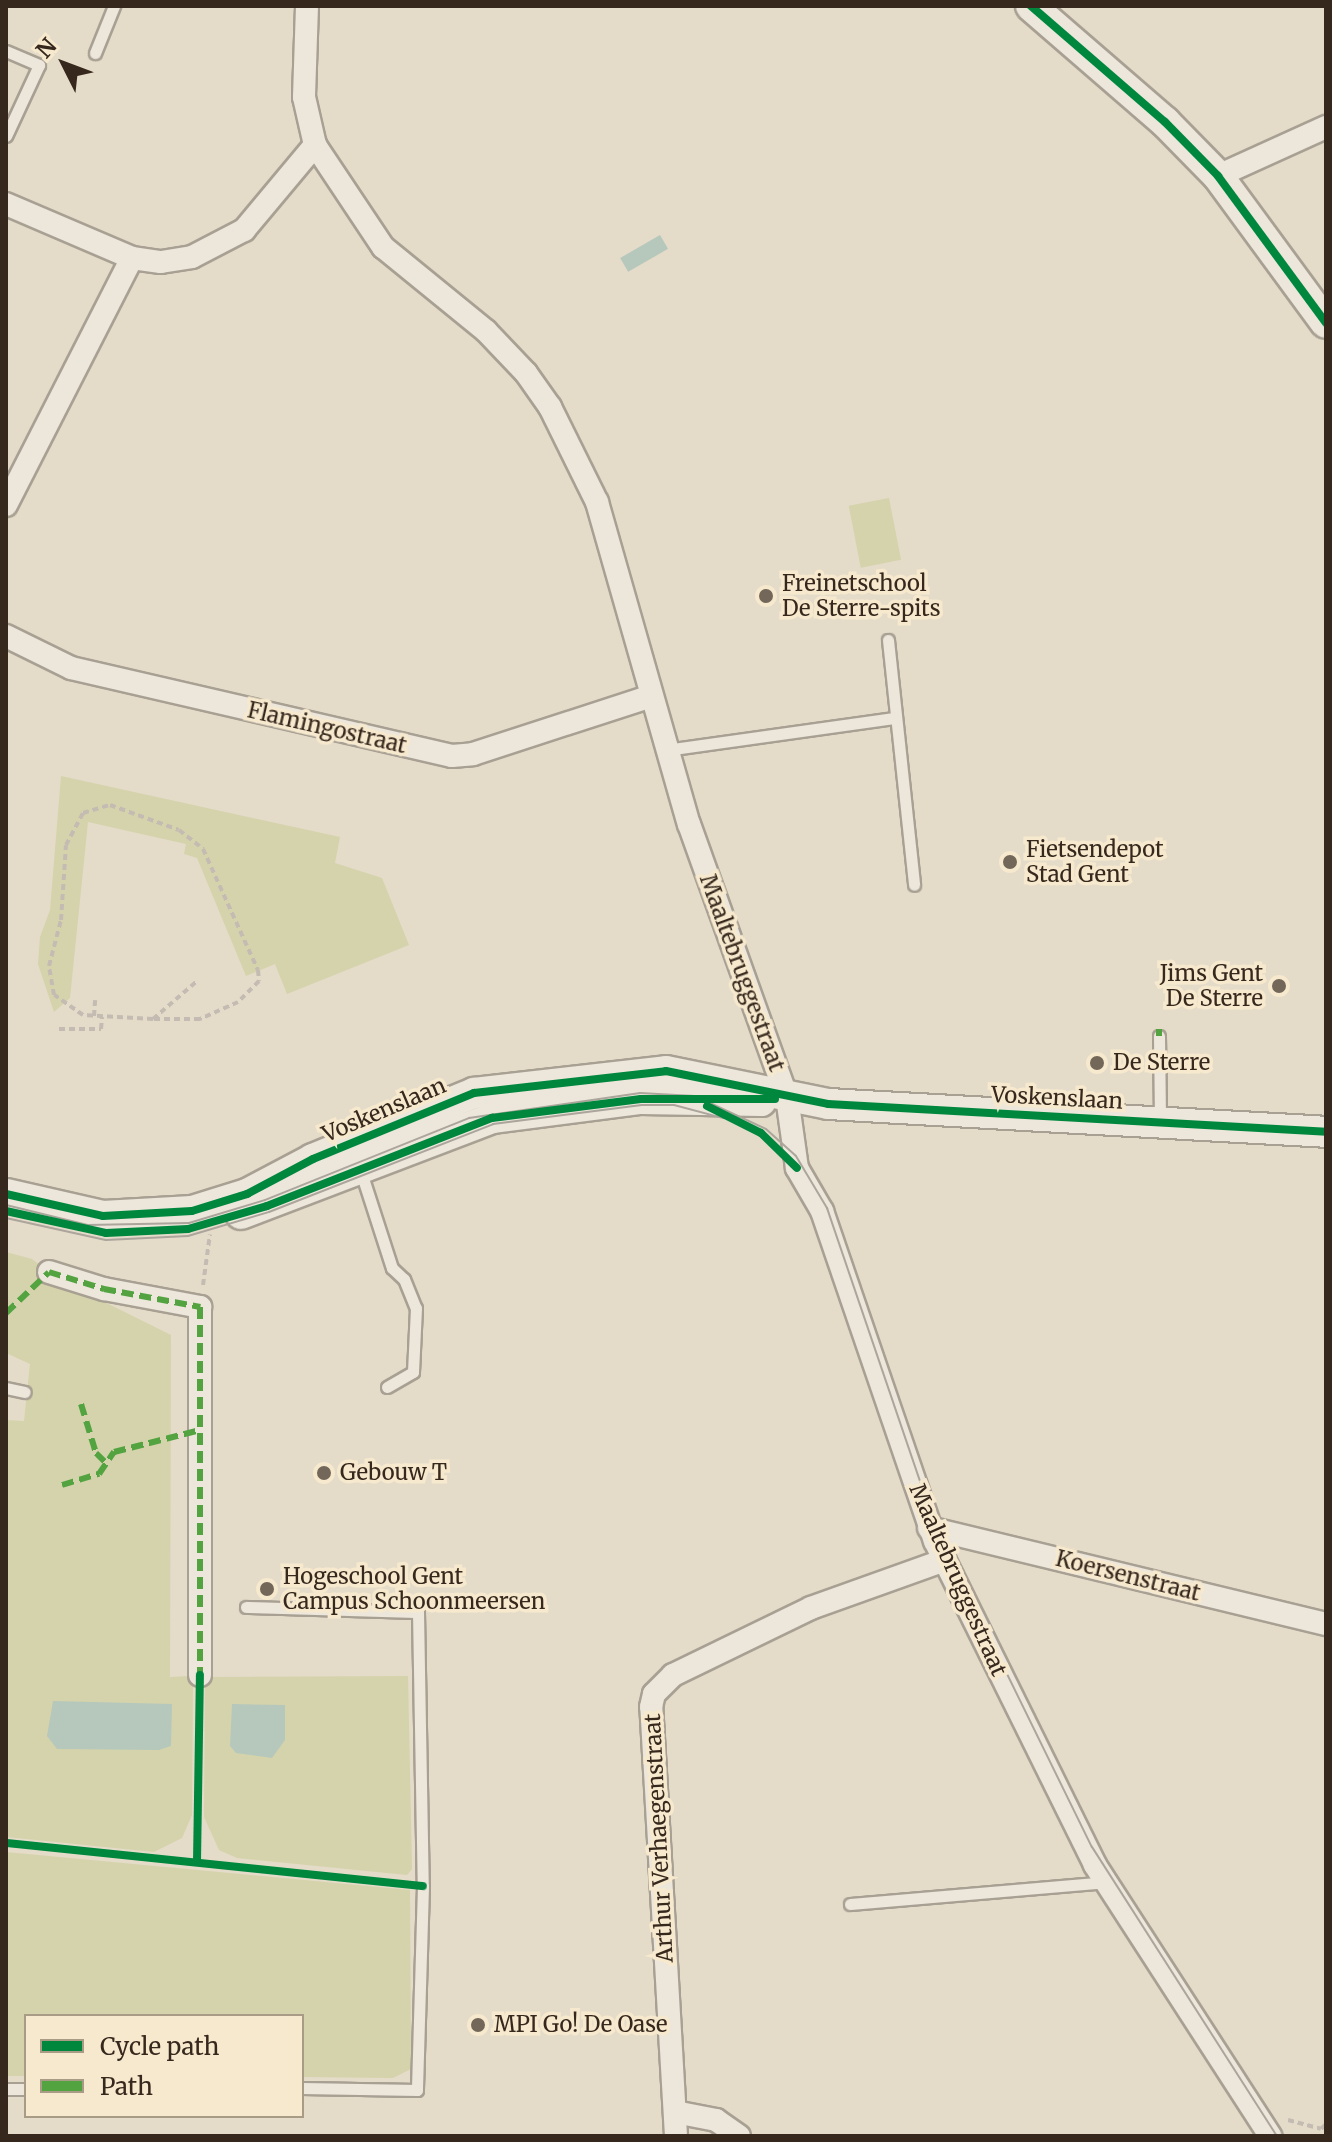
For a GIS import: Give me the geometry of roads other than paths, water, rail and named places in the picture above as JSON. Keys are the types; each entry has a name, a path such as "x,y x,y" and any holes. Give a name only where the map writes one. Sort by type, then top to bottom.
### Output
{"street":[{"name":"Maaltebruggestraat","path":"307,6 304,97 315,145 383,247 486,331 550,407 606,526 666,750 787,1097 797,1168 822,1211 929,1528 1105,1882 1268,2132"},
{"path":"1031,6 1165,122 1218,176 1326,323"},
{"path":"1218,176 1326,127"},
{"path":"6,204 132,258 161,262 220,246 266,207 315,145"},
{"path":"6,505 132,258"},
{"name":"Flamingostraat","path":"6,636 71,668 452,756 473,754 651,696"},
{"name":"Voskenslaan","path":"6,1194 103,1216 192,1211 247,1194 448,1102 533,1084 666,1071 828,1104 1326,1132"},
{"name":"Voskenslaan","path":"6,1211 106,1233 211,1224 470,1124 515,1114 641,1099 715,1103 787,1097"},
{"path":"49,1272 104,1289 200,1307 200,1675"},
{"name":"Koersenstraat","path":"929,1528 1326,1624"},
{"name":"Arthur Verhaegenstraat","path":"676,2136 651,1707 654,1694 673,1675 811,1608 945,1560"},
{"path":"675,2112 716,2120 739,2136"}],"lane":[{"path":"95,53 114,6"},
{"path":"6,51 39,65 6,136"},
{"path":"888,640 914,885"},
{"path":"666,750 894,718"},
{"path":"1159,1036 1160,1122"},
{"path":"359,1168 392,1268 412,1292 416,1308 413,1372 387,1387"},
{"path":"6,1388 25,1392"},
{"path":"246,1607 418,1612 423,1886 417,2090 304,2088"},
{"path":"850,1904 1105,1882"}],"tram line":[{"path":"6,1205 88,1225 189,1223 265,1200 469,1118 640,1093 695,1096 766,1129 796,1156 827,1208 936,1529 1092,1847 1277,2136"},
{"path":"6,1218 106,1240 188,1236 269,1212 493,1124 642,1105 674,1105 723,1118"}],"place":[{"name":"Freinetschool De Sterre-spits","path":"766,596"},
{"name":"Fietsendepot Stad Gent","path":"1010,862"},
{"name":"Jims Gent De Sterre","path":"1279,986"},
{"name":"De Sterre","path":"1097,1063"},
{"name":"Gebouw T","path":"324,1473"},
{"name":"Hogeschool Gent Campus Schoonmeersen","path":"267,1589"},
{"name":"MPI Go! De Oase","path":"478,2025"}]}
